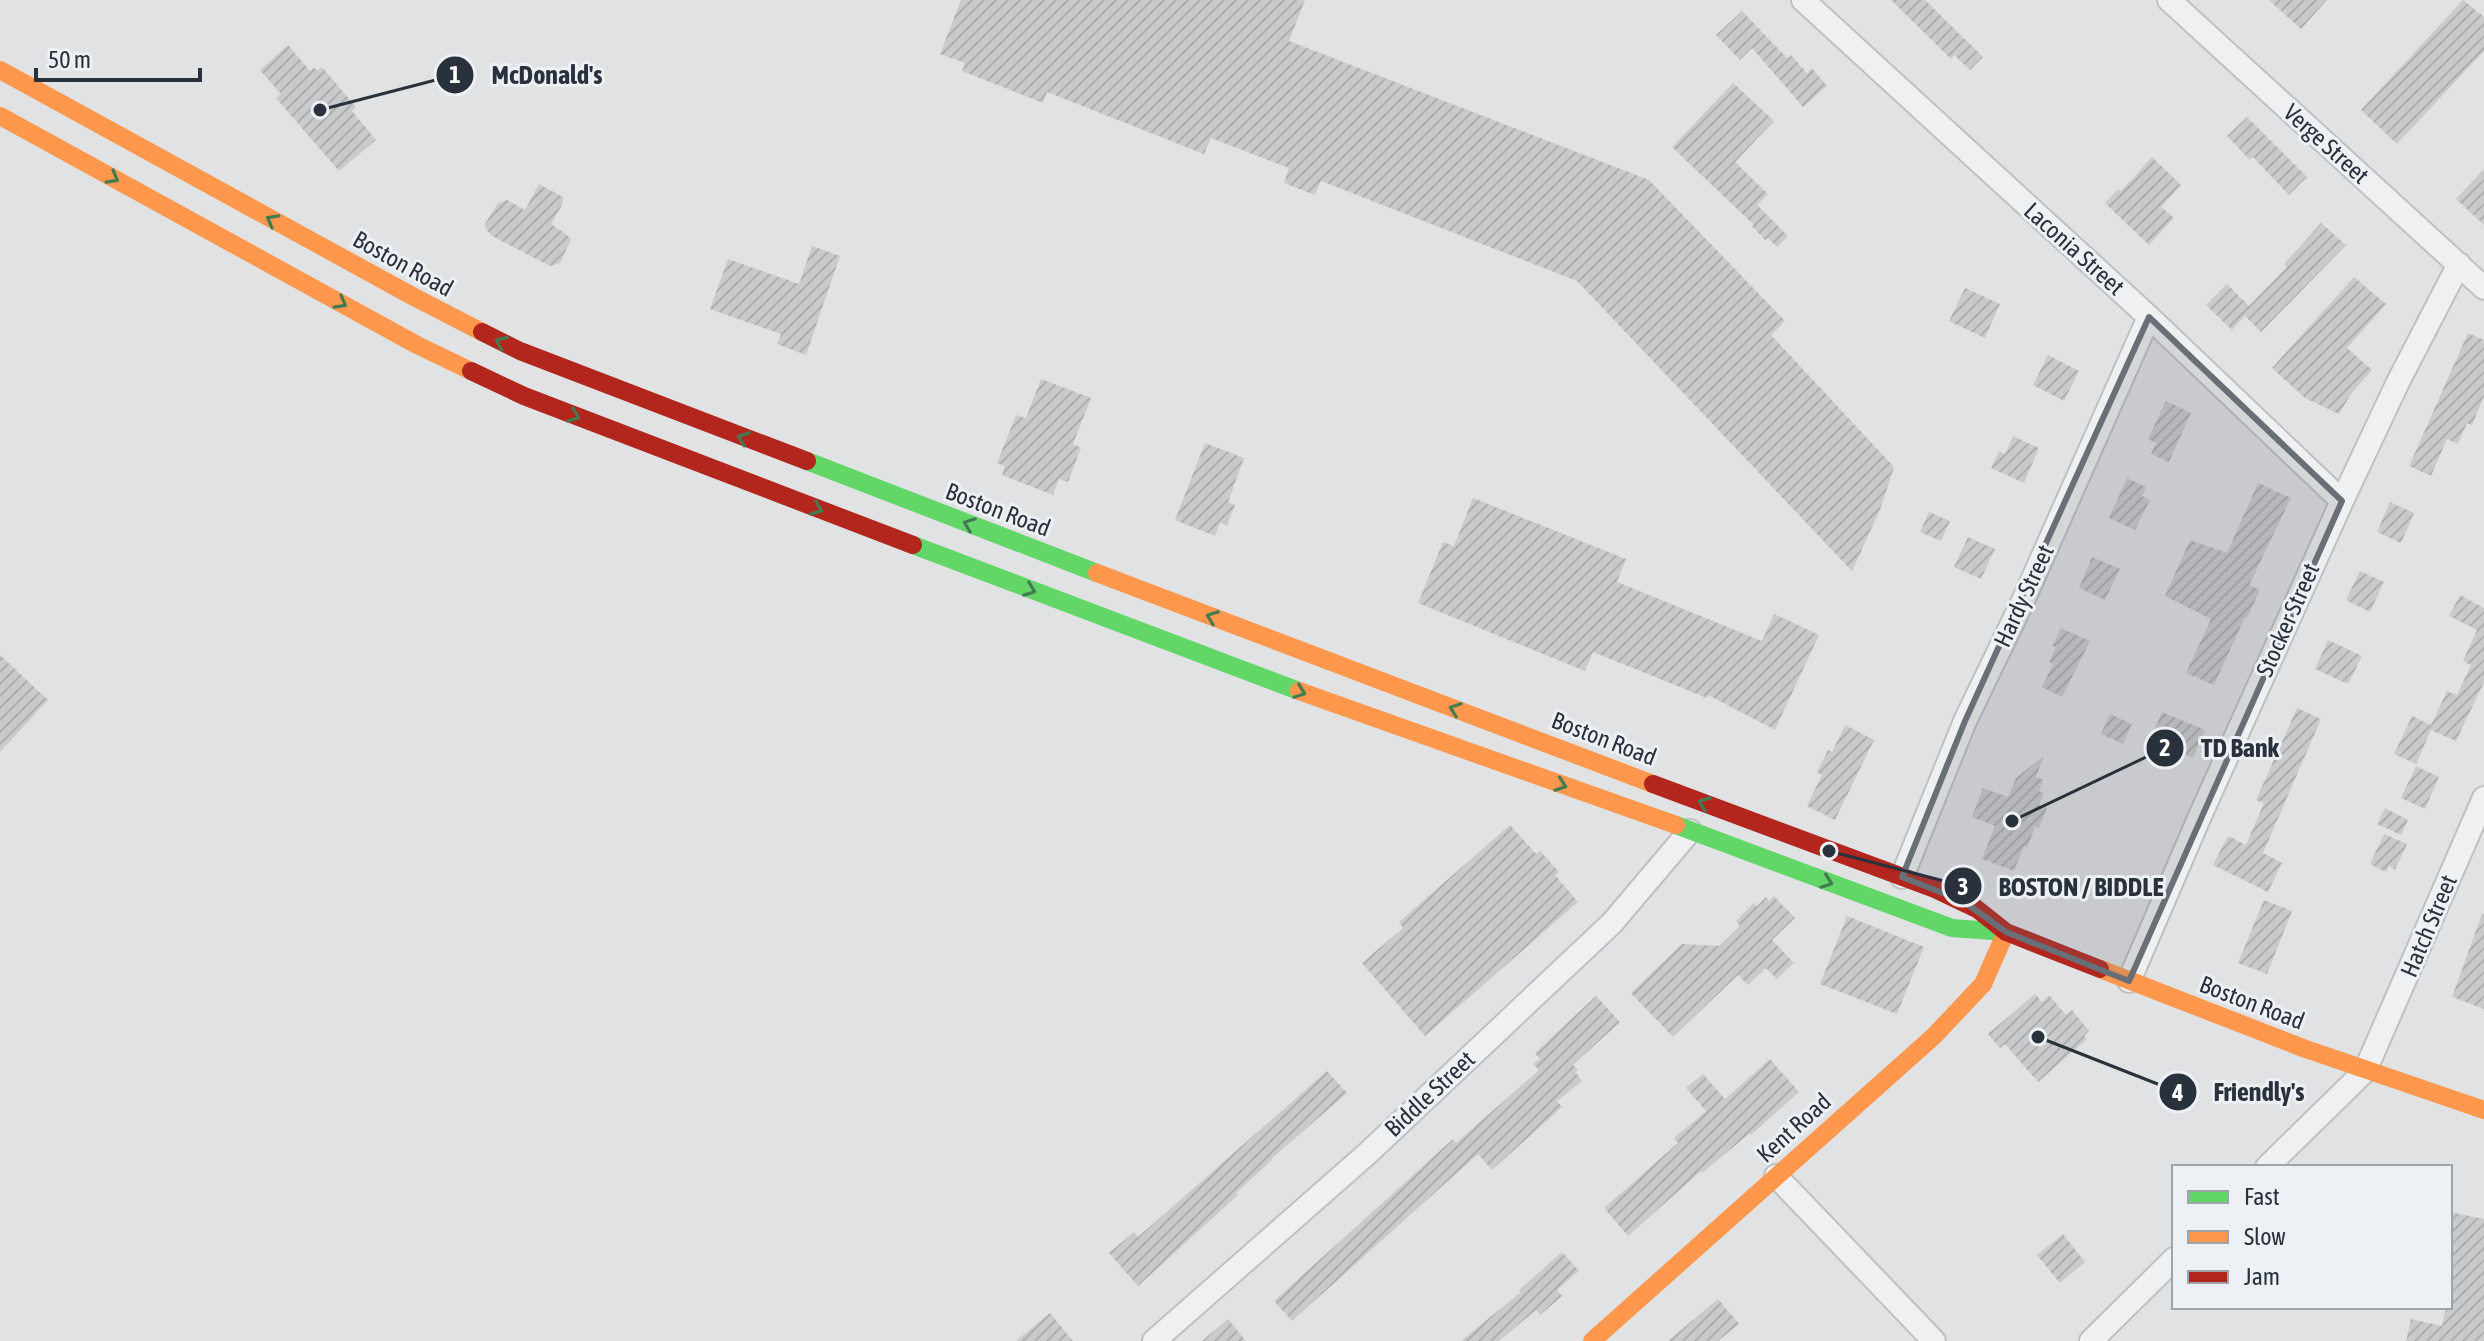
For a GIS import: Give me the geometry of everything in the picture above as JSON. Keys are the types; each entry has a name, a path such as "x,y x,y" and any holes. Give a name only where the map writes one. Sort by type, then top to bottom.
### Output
{"main road":[{"name":"Boston Road","path":"0,70 414,297 532,356 1371,678 1902,877 1963,901 2006,932 2129,981 2369,1062 2484,1110"},
{"name":"Boston Road","path":"0,116 417,345 524,396 1215,661 1952,928 2006,932"},
{"name":"Kent Road","path":"1592,1341 1934,1036 1983,984 2006,932"}],"street":[{"name":"Laconia Street","path":"1803,0 2149,317 2342,501"},
{"name":"Verge Street","path":"2169,0 2484,288"},
{"name":"Stocker Street","path":"2129,981 2342,501 2398,382 2459,264"},
{"name":"Hardy Street","path":"1902,877 1965,721 2022,603 2149,317"},
{"name":"Hatch Street","path":"2369,1062 2484,798"},
{"name":"Biddle Street","path":"1154,1341 1368,1153 1612,923 1690,831"},
{"path":"2269,1165 2369,1062"},
{"path":"1776,1176 1934,1341"},
{"path":"2091,1341 2172,1261"}],"highlighted area":[{"path":"2149,317 2342,501 2129,981 2006,932 1963,901 1902,877 1965,721"}],"building":[{"path":"961,0 1305,0 1289,41 1649,180 1785,321 1771,335 1894,467 1880,510 1852,571 1577,281 1321,181 1315,195 1284,183 1289,168 1211,138 1204,154 1047,92 1043,103 962,71 965,63 940,54"},
{"path":"1891,0 1925,0 1983,57 1970,70 1954,55 1951,59"},
{"path":"2269,0 2327,0 2301,29"},
{"path":"2463,0 2484,17 2484,51 2397,144 2361,110"},
{"path":"1742,11 1787,58 1791,55 1807,73 1812,68 1827,86 1803,107 1752,48 1740,60 1716,35"},
{"path":"288,45 310,71 314,67 317,71 322,67 356,107 352,111 376,140 339,171 276,98 281,94 260,70"},
{"path":"1733,83 1774,121 1735,162 1768,194 1757,205 1788,236 1777,247 1768,238 1765,240 1754,225 1672,147"},
{"path":"2247,117 2307,177 2289,195 2253,157 2250,160 2227,136"},
{"path":"2152,157 2181,185 2161,207 2174,218 2149,245 2105,203 2118,189 2121,191"},
{"path":"2484,169 2484,225 2456,199"},
{"path":"539,184 563,197 551,224 571,239 560,263 550,266 492,236 485,224 498,203 507,200 525,210"},
{"path":"2321,223 2346,245 2261,332 2245,316 2232,330 2206,305 2227,284 2249,306 2287,267 2284,264"},
{"path":"812,246 840,256 806,355 777,344 781,334 710,309 728,259 799,284"},
{"path":"2354,277 2386,304 2347,348 2372,370 2351,394 2339,414 2305,398 2272,368"},
{"path":"1965,288 2000,304 1985,338 1949,321"},
{"path":"2468,333 2484,340 2484,396 2472,425 2467,423 2458,444 2447,439 2431,476 2409,466"},
{"path":"2048,355 2079,371 2064,401 2033,385"},
{"path":"1041,379 1091,398 1073,444 1081,448 1068,482 1059,479 1053,495 1002,475 1005,466 997,463 1016,415 1026,418"},
{"path":"2166,401 2191,413 2169,462 2151,454 2156,443 2148,439"},
{"path":"2013,436 2039,448 2024,483 1991,468 1999,451 2005,454"},
{"path":"1205,443 1244,458 1228,502 1235,505 1227,525 1220,523 1215,536 1175,520"},
{"path":"2127,478 2146,487 2142,496 2150,500 2135,530 2109,518"},
{"path":"2258,483 2291,498 2249,585 2260,590 2214,685 2186,673 2211,619 2165,596 2190,540 2227,553"},
{"path":"1473,498 1626,559 1617,582 1762,641 1774,614 1819,635 1775,730 1708,695 1707,698 1593,652 1585,671 1418,603 1443,542 1454,546"},
{"path":"2390,502 2414,513 2401,543 2377,532"},
{"path":"1929,512 1950,521 1941,541 1920,532"},
{"path":"1968,537 1995,549 1981,579 1954,567"},
{"path":"2092,557 2120,569 2105,600 2079,588"},
{"path":"2360,571 2384,582 2370,612 2346,600"},
{"path":"2460,595 2484,608 2484,682 2456,741 2431,730 2416,764 2394,754 2412,716 2431,725 2447,691 2457,695 2471,665 2463,661 2477,630 2449,616"},
{"path":"2061,628 2090,641 2062,697 2042,687 2053,664 2049,662 2056,647 2052,646"},
{"path":"2328,640 2362,656 2348,684 2315,669"},
{"path":"0,655 48,700 0,752"},
{"path":"2297,708 2321,719 2263,853 2282,863 2268,892 2213,865 2228,836 2246,845 2264,803 2256,800"},
{"path":"2162,712 2205,730 2193,758 2182,754 2180,760 2148,745"},
{"path":"2110,714 2132,724 2123,744 2101,734"},
{"path":"1845,725 1874,740 1835,820 1807,806 1822,775 1817,772 1828,750 1832,752"},
{"path":"2044,756 2036,777 2043,780 2039,791 2044,793 2039,805 2047,808 2027,848 2024,846 2014,871 1982,859 1995,826 1972,817 1983,788 2008,797 2016,778"},
{"path":"2416,766 2439,777 2425,809 2401,798"},
{"path":"2385,808 2408,820 2401,835 2377,824"},
{"path":"1510,825 1536,854 1540,851 1559,872 1555,875 1578,902 1425,1036 1362,963 1403,928 1399,922"},
{"path":"2384,834 2407,844 2395,870 2389,866 2386,872 2370,864"},
{"path":"1774,896 1795,918 1772,940 1794,963 1777,979 1766,968 1748,985 1738,975 1673,1037 1631,993 1682,944 1719,946 1740,926 1736,921 1754,903 1757,906 1766,897 1769,901"},
{"path":"2264,900 2292,911 2267,974 2238,963"},
{"path":"2484,914 2484,1009 2452,997"},
{"path":"1847,916 1924,947 1897,1014 1820,984"},
{"path":"2035,994 2042,1002 2049,995 2066,1015 2072,1010 2089,1031 2084,1036 2087,1039 2038,1082 2005,1044 2000,1048 1988,1034"},
{"path":"1596,996 1620,1022 1573,1065 1582,1081 1557,1101 1562,1107 1492,1170 1478,1154 1292,1321 1274,1301 1453,1139 1456,1143 1539,1070 1533,1064 1540,1059 1535,1053"},
{"path":"1770,1059 1799,1092 1751,1135 1701,1171 1628,1236 1604,1208 1678,1143 1674,1138 1706,1111 1686,1088 1703,1074 1725,1099"},
{"path":"1327,1071 1347,1093 1271,1159 1236,1193 1238,1195 1138,1286 1109,1253 1134,1232 1138,1237"},
{"path":"2452,1212 2484,1219 2484,1341 2406,1341 2411,1319 2442,1326 2446,1309 2452,1309"},
{"path":"2063,1234 2085,1262 2060,1283 2037,1255"},
{"path":"1562,1252 1579,1271 1557,1290 1562,1296 1540,1315 1536,1310 1499,1341 1461,1341 1521,1292 1519,1290"},
{"path":"1718,1299 1739,1324 1718,1341 1668,1341"},
{"path":"1050,1313 1073,1341 1016,1341"},
{"path":"1228,1319 1246,1341 1202,1341"}],"traffic: fast":[{"path":"807,461 1097,573"},
{"path":"913,545 1299,691"},
{"path":"1676,825 1952,928 2006,932"}],"traffic: slow":[{"path":"0,70 482,332"},
{"path":"0,116 417,345 471,371"},
{"path":"1097,573 1653,784"},
{"path":"1299,691 1676,825"},
{"path":"1592,1341 1934,1036 1983,984 2006,932"},
{"path":"2100,969 2303,1048 2484,1110"}],"traffic: jam":[{"path":"482,332 520,351 807,461"},
{"path":"471,371 524,396 913,545"},
{"path":"1653,784 1935,889 1977,909 2006,932 2100,969"}],"place":[{"name":"McDonald's","path":"320,110"},
{"name":"TD Bank","path":"2012,821"},
{"name":"BOSTON / BIDDLE","path":"1829,851"},
{"name":"Friendly's","path":"2038,1037"}]}
